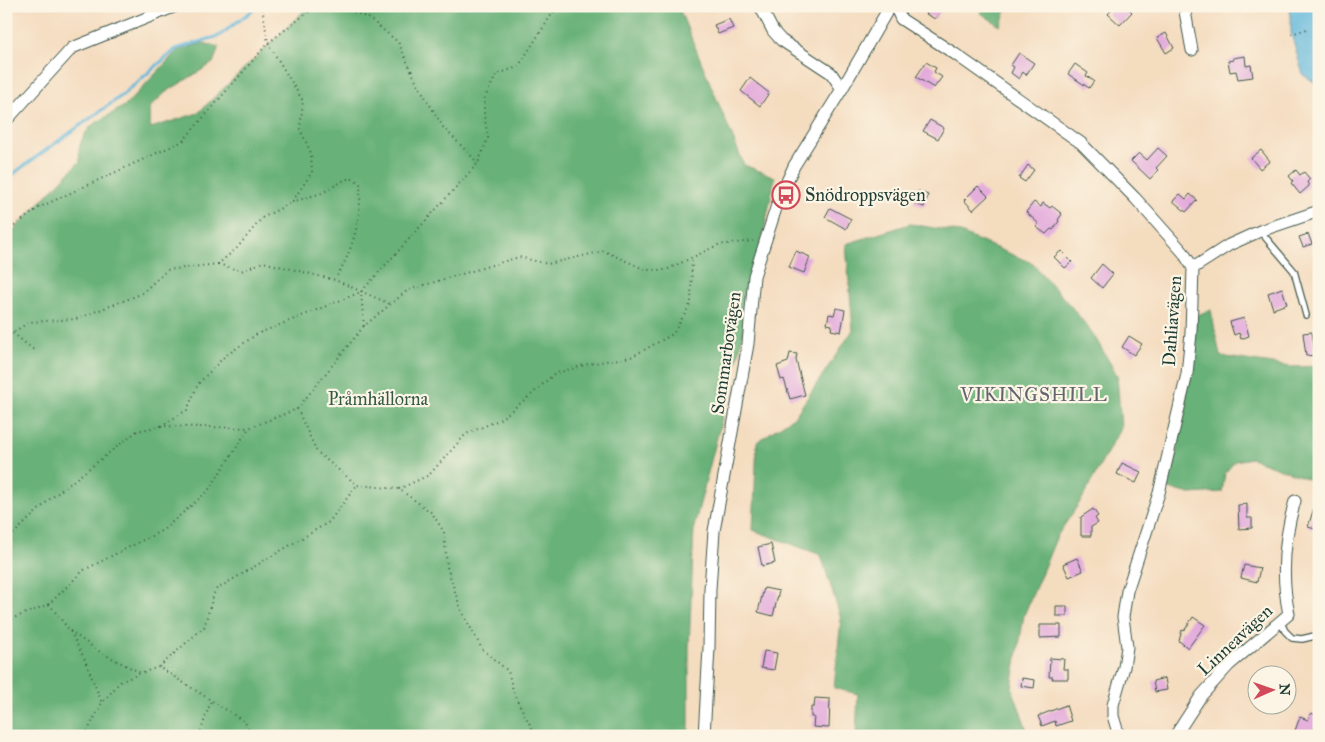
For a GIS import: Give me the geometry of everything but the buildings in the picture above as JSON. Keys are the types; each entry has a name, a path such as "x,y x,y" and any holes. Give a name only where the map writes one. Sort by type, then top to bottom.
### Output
{"street":[{"path":"6,122 72,48 176,6"},
{"path":"760,6 773,31 781,40 831,72 842,89"},
{"name":"Sommarbovägen","path":"704,736 710,648 710,589 714,531 748,344 754,276 779,199 794,166 842,89 890,6"},
{"name":"Dahliavägen","path":"895,6 901,19 956,54 1081,143 1184,252 1193,268 1191,333 1186,374 1159,493 1127,591 1123,617 1127,647 1124,667 1113,705 1113,716 1119,736"},
{"path":"1184,6 1192,50"},
{"path":"1193,268 1229,245 1260,231 1319,211"},
{"name":"Linneavägen","path":"1174,736 1201,696 1223,672 1289,614 1286,601 1284,547 1295,501"}],"lane":[{"path":"1260,231 1294,271 1306,314"},
{"path":"1280,622 1292,638 1319,634"}],"path":[{"path":"262,6 268,43 303,101 300,129 311,153 312,172 292,202"},
{"path":"6,232 40,207 183,141 268,43 316,6"},
{"path":"340,6 370,20 398,42 417,84 443,127 478,163"},
{"path":"161,426 187,410 198,384 224,357 256,334 361,292 478,163 488,138 484,115 484,99 492,82 497,74 518,67 557,6"},
{"path":"1291,34 1307,29"},
{"path":"218,264 237,248 262,218 292,202 322,193 346,179 354,179 360,183 355,233 346,263 335,280"},
{"path":"6,540 50,498 137,431 161,426 250,428 298,409 364,326 408,290 519,257 548,264 604,251 646,270 666,270 718,244 765,240"},
{"path":"298,409 317,452 357,485 398,488 429,475 466,434 499,420 554,374 588,364 631,357 673,334 690,303 692,258"},
{"path":"6,336 29,322 76,320 142,294 167,270 218,264 241,271 264,262 335,280 390,304"},
{"path":"361,292 364,326"},
{"path":"13,333 35,351"},
{"path":"6,621 49,604 84,570 163,530 208,491 250,428"},
{"path":"85,736 102,703 120,682 159,667 204,626 215,590 328,522 357,485"},
{"path":"398,488 432,512 444,532 447,567 461,610 482,649 508,671 514,694 536,736"},
{"path":"49,604 70,631 84,658 102,703"},
{"path":"70,631 100,652 141,673"},
{"path":"159,667 245,722 252,736"},
{"path":"199,736 211,701"}],"green space":[{"name":"Pråmhällorna","path":"309,6 678,6 744,165 775,177 739,352 694,527 689,648 689,736 6,736 6,238 80,161 79,149 83,137 91,126 126,105 177,51 203,43 219,47 213,63 166,92 151,106 149,119 151,128 198,113"},
{"path":"979,6 1008,6 1000,26 981,13"},
{"path":"910,224 958,232 1032,263 1093,334 1117,375 1121,427 1082,499 1057,536 1024,615 1012,688 1026,727 1026,736 1001,736 998,732 980,736 856,736 858,694 834,688 841,619 821,555 753,530 757,442 795,416 853,330 846,244"},
{"path":"1211,310 1220,356 1291,367 1319,366 1319,480 1311,480 1251,458 1235,461 1225,473 1222,492 1190,494 1166,488 1175,463 1197,315"}],"water":[{"path":"1289,6 1319,6 1319,85 1303,75 1291,34"}],"waterway":[{"path":"6,180 120,97 176,49 219,36 258,6"}],"place":[{"name":"Snödroppsvägen","path":"786,195"}],"district":[{"name":"VIKINGSHILL","path":"1034,394"}]}
